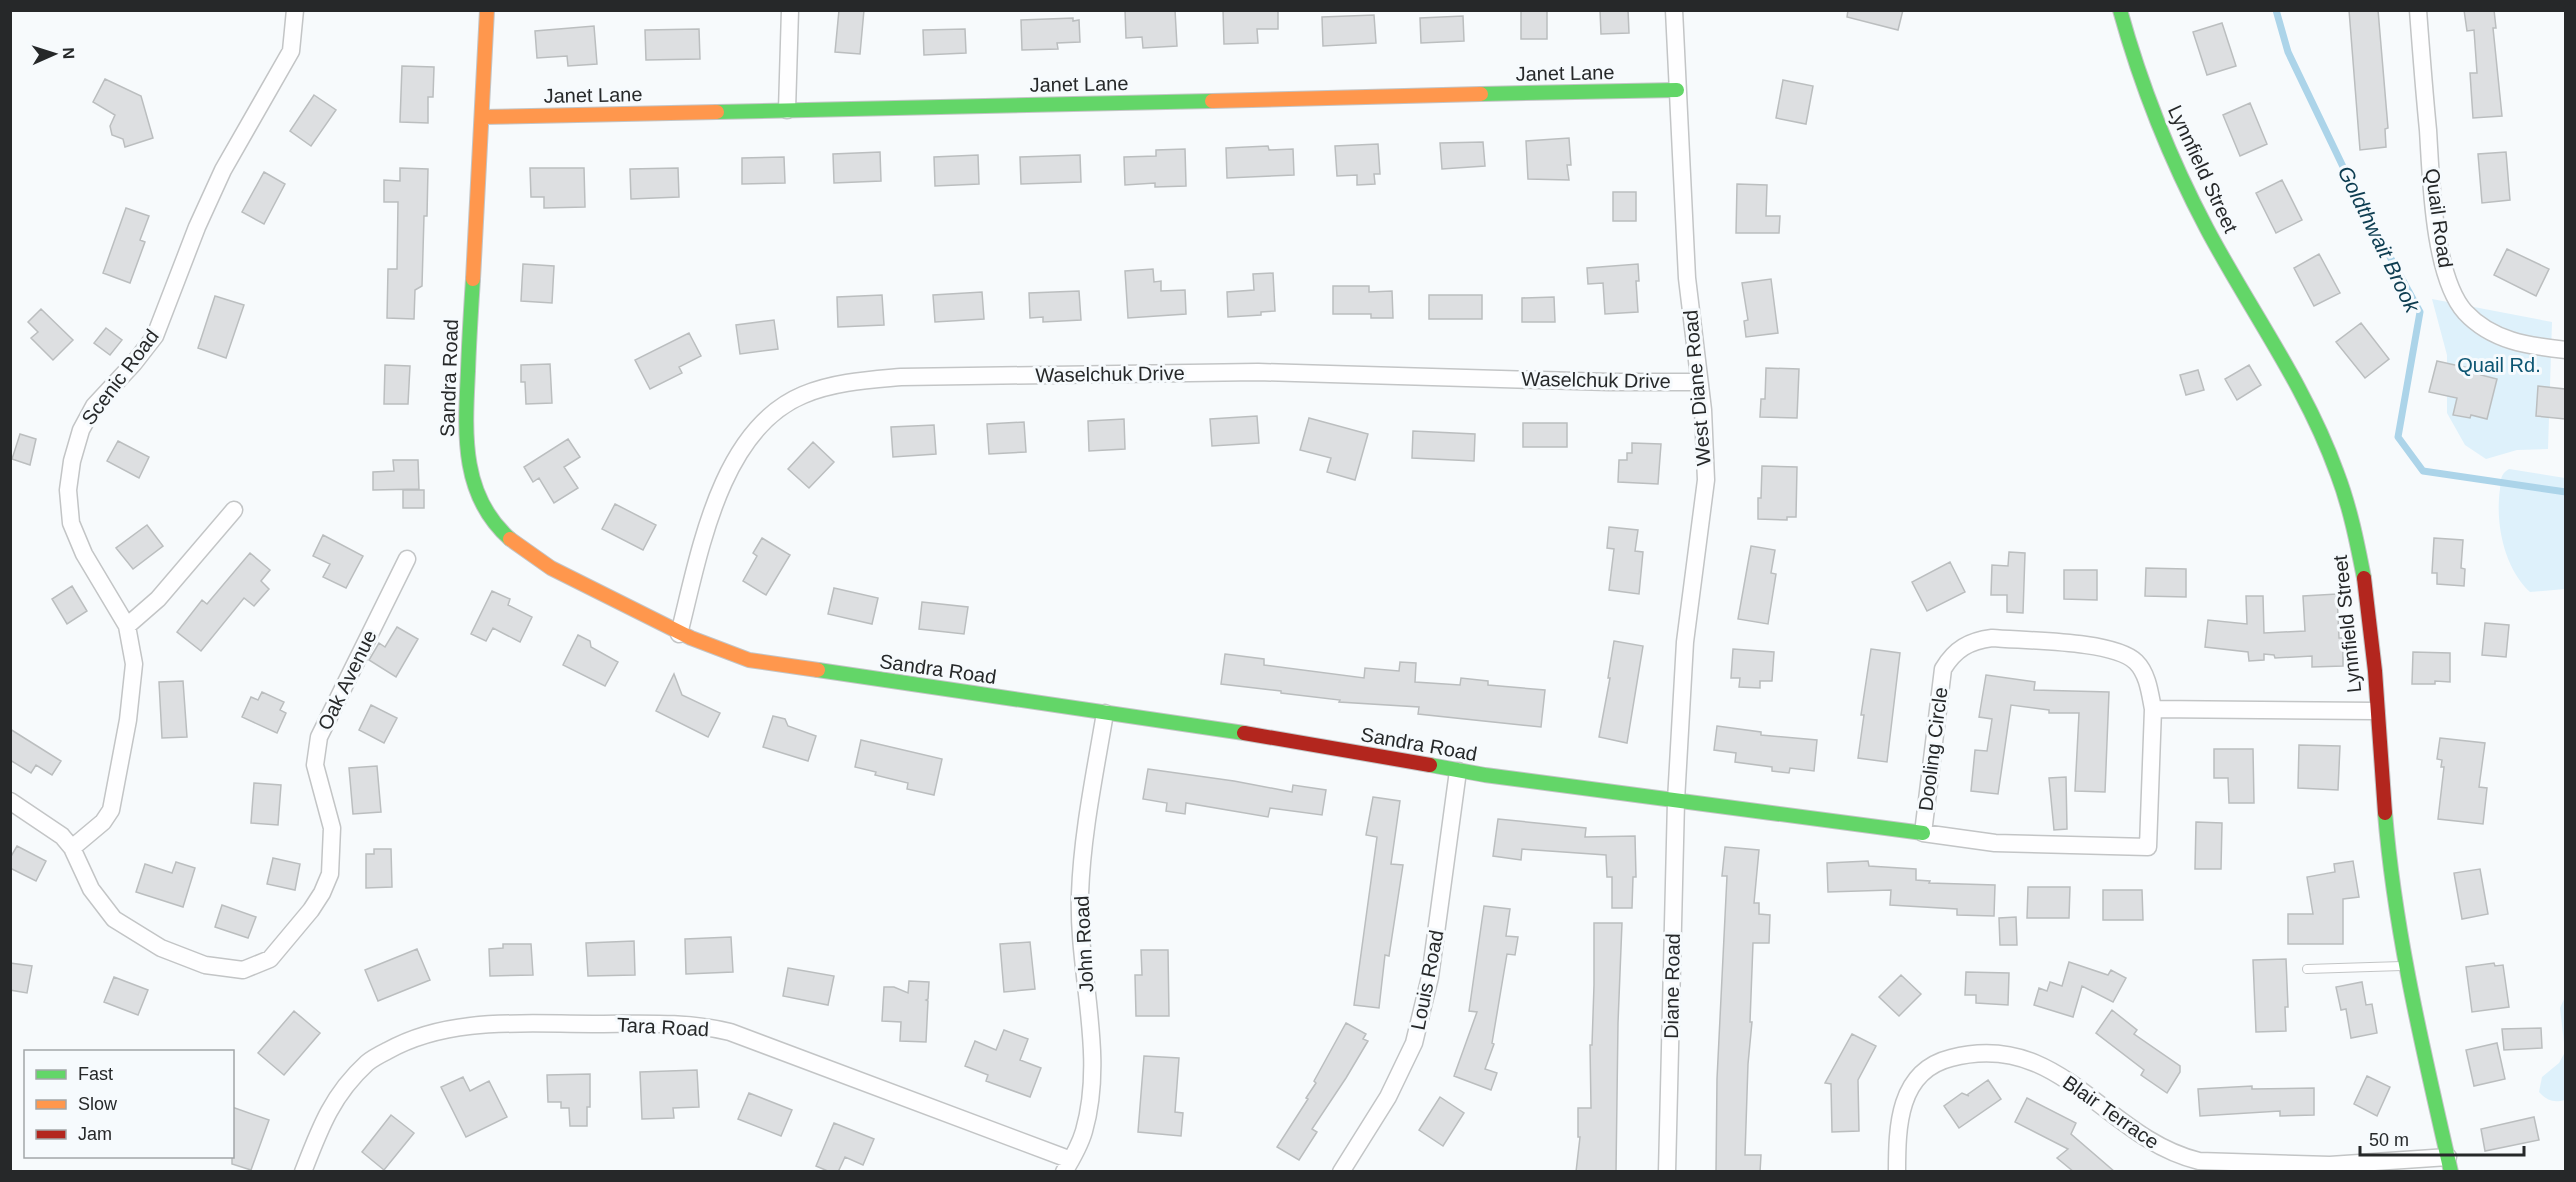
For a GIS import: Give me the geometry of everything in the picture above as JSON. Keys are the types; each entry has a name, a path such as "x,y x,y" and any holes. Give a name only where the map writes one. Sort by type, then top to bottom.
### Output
{"street":[{"name":"Scenic Road","path":"72,848 103,822 111,810 128,720 134,664 127,626 84,554 71,523 68,490 72,461 81,430 94,406 134,363 155,336 197,227 223,170 291,51 295,10"},
{"name":"Sandra Road","path":"487,10 465,424 470,472 478,495 506,535 551,568 679,634 749,660 1269,737 1458,771 1923,833"},
{"path":"787,110 790,10"},
{"name":"West Diane Road","path":"1674,10 1687,278 1705,438 1706,480 1685,642 1676,801"},
{"name":"Lynnfield Street","path":"2120,10 2146,93 2179,170 2223,257 2305,399 2335,465 2358,542 2366,588 2389,853 2406,966 2450,1164"},
{"name":"Quail Road","path":"2418,10 2433,198 2445,271 2454,297 2466,312 2487,330 2511,341 2565,350"},
{"name":"Janet Lane","path":"482,117 1677,90"},
{"name":"Waselchuk Drive","path":"679,634 710,519 729,471 745,444 779,409 801,395 823,387 852,381 901,378 1258,372 1609,382 1699,382"},
{"path":"127,626 158,600 234,510"},
{"name":"Oak Avenue","path":"10,801 62,836 72,848 91,889 114,919 161,948 205,965 229,969 243,970 270,959 311,910 330,874 332,828 315,765 319,737 407,559"},
{"name":"Dooling Circle","path":"1992,638 2093,646 2122,654 2136,662 2144,674 2153,709 2148,847 1995,843 1923,833 1943,669 1951,655 1964,646 1976,640 1992,638"},
{"path":"2153,709 2376,711"},
{"name":"John Road","path":"1068,1166 1084,1133 1090,1106 1092,1077 1080,931 1080,894 1086,831 1105,713"},
{"name":"Louis Road","path":"1341,1172 1388,1097 1414,1043 1430,977 1458,771"},
{"name":"Diane Road","path":"1667,1172 1676,801"},
{"name":"Tara Road","path":"303,1172 324,1117 345,1086 369,1061 401,1043 430,1032 493,1024 686,1024 729,1032 1068,1166"},
{"name":"Blair Terrace","path":"1897,1172 1899,1119 1904,1099 1915,1082 1928,1068 1944,1059 1986,1051 2007,1053 2053,1072 2141,1135 2180,1156 2199,1161 2330,1165 2450,1164"}],"lane":[{"path":"2307,969 2406,966"}],"green space":[{"name":"Quail Rd.","path":"2432,299 2552,322 2548,449 2517,450 2486,459 2465,445 2447,413 2447,355"},
{"path":"2509,469 2565,478 2565,589 2530,592 2514,571 2503,544 2499,516 2502,475"},
{"path":"2565,997 2565,1052 2560,1008"},
{"path":"2565,1052 2565,1100 2551,1100 2539,1092 2542,1077 2559,1063"}],"building":[{"path":"839,10 864,10 860,54 835,52"},
{"path":"1125,10 1175,10 1177,46 1143,48 1142,37 1126,38"},
{"path":"1223,10 1278,10 1278,29 1257,29 1258,43 1224,44"},
{"path":"1600,10 1628,10 1629,33 1601,34"},
{"path":"1848,10 1903,10 1898,30 1847,17"},
{"path":"2349,10 2378,10 2388,128 2385,129 2386,147 2360,150"},
{"path":"2464,10 2494,10 2496,28 2493,28 2502,116 2473,118 2470,73 2477,73 2474,30 2467,31"},
{"path":"1521,11 1547,11 1547,39 1521,39"},
{"path":"1374,15 1376,43 1323,46 1322,17"},
{"path":"1463,16 1464,41 1421,43 1420,18"},
{"path":"1073,18 1073,21 1079,20 1080,42 1057,43 1058,49 1022,50 1021,20"},
{"path":"2222,23 2236,66 2207,75 2193,32"},
{"path":"594,26 597,64 568,66 567,56 537,58 535,31"},
{"path":"699,29 700,59 646,60 645,30"},
{"path":"965,29 966,53 924,55 923,30"},
{"path":"402,66 434,67 433,97 428,97 428,123 400,122"},
{"path":"105,79 141,96 153,138 125,147 123,139 112,135 110,126 115,115 93,102"},
{"path":"1783,80 1813,86 1806,124 1776,118"},
{"path":"314,95 336,110 311,146 290,131"},
{"path":"2250,103 2267,144 2240,156 2223,115"},
{"path":"1569,138 1571,165 1567,165 1569,180 1528,179 1526,141"},
{"path":"1483,142 1485,166 1442,169 1440,143"},
{"path":"1378,144 1380,174 1374,174 1375,184 1357,185 1357,175 1337,176 1335,146"},
{"path":"1268,146 1269,150 1293,149 1294,175 1227,178 1226,148"},
{"path":"1185,149 1186,186 1155,187 1155,183 1125,185 1124,157 1156,156 1156,150"},
{"path":"880,152 881,181 834,183 833,154"},
{"path":"2506,152 2510,200 2482,203 2478,154"},
{"path":"978,155 979,184 935,186 934,157"},
{"path":"1080,155 1081,182 1021,184 1020,157"},
{"path":"784,157 785,183 742,184 742,158"},
{"path":"400,168 428,169 422,286 415,290 414,319 387,318 388,269 397,269 398,202 384,202 384,180 400,181"},
{"path":"530,168 584,168 585,207 544,208 544,197 531,197"},
{"path":"678,168 679,197 631,199 630,169"},
{"path":"264,172 285,184 264,224 242,212"},
{"path":"2282,180 2302,220 2276,233 2256,193"},
{"path":"1737,184 1767,185 1766,216 1780,216 1779,233 1736,233"},
{"path":"1613,192 1636,192 1636,221 1613,221"},
{"path":"126,208 149,216 140,240 145,242 130,283 103,273"},
{"path":"2507,249 2549,269 2536,296 2494,275"},
{"path":"2319,254 2340,293 2314,306 2294,268"},
{"path":"523,264 554,266 552,303 521,301"},
{"path":"1638,264 1639,281 1636,281 1638,312 1605,314 1603,283 1588,284 1587,268"},
{"path":"1153,269 1154,282 1161,281 1161,291 1185,290 1186,314 1128,318 1125,271"},
{"path":"1273,273 1275,311 1261,312 1261,315 1228,317 1227,292 1254,290 1253,274"},
{"path":"1771,279 1778,333 1746,337 1744,321 1748,320 1742,283"},
{"path":"1333,286 1369,286 1369,292 1392,291 1393,318 1371,318 1371,314 1333,314"},
{"path":"1079,291 1081,320 1043,322 1043,317 1030,318 1029,293"},
{"path":"982,292 984,319 935,322 933,295"},
{"path":"882,295 884,325 838,327 837,297"},
{"path":"1429,295 1482,295 1482,319 1429,319"},
{"path":"215,296 244,305 226,358 198,348"},
{"path":"1554,297 1555,322 1522,322 1522,298"},
{"path":"41,309 73,340 53,360 31,338 38,332 28,322"},
{"path":"774,320 778,349 740,354 736,325"},
{"path":"2361,323 2389,359 2365,378 2336,342"},
{"path":"106,328 122,340 110,355 94,343"},
{"path":"689,333 701,356 679,367 682,373 650,389 635,360"},
{"path":"2437,361 2482,371 2481,375 2497,379 2487,419 2471,415 2470,418 2453,415 2457,398 2429,392"},
{"path":"550,364 552,403 526,404 525,382 521,382 521,365"},
{"path":"385,365 410,366 408,404 384,404"},
{"path":"2249,365 2261,385 2237,400 2225,379"},
{"path":"1766,368 1799,369 1797,418 1760,417 1761,399 1765,399"},
{"path":"2198,370 2204,390 2186,395 2180,375"},
{"path":"2538,386 2565,389 2565,419 2536,416"},
{"path":"1257,416 1259,443 1212,446 1210,419"},
{"path":"1309,418 1368,434 1355,480 1327,472 1331,458 1300,450"},
{"path":"1124,419 1125,449 1089,451 1088,421"},
{"path":"1024,422 1026,452 989,454 987,424"},
{"path":"1523,423 1567,423 1567,447 1523,447"},
{"path":"934,425 936,454 893,457 891,427"},
{"path":"1413,431 1475,434 1474,461 1412,458"},
{"path":"20,434 36,439 30,465 12,459"},
{"path":"568,439 580,457 564,467 578,488 554,503 539,478 533,482 524,467"},
{"path":"118,441 149,457 139,478 107,461"},
{"path":"813,442 834,462 809,488 788,469"},
{"path":"1632,443 1661,444 1658,484 1618,482 1619,460 1627,460 1627,453 1632,453"},
{"path":"393,460 418,460 419,489 373,490 373,472 394,471"},
{"path":"1762,466 1797,467 1796,517 1787,517 1787,520 1758,519"},
{"path":"403,490 424,490 424,508 403,508"},
{"path":"615,504 656,525 643,550 602,529"},
{"path":"147,525 163,546 133,569 116,548"},
{"path":"1609,527 1638,530 1635,551 1643,552 1639,594 1609,590 1614,549 1607,548"},
{"path":"323,535 363,556 346,588 323,577 330,564 313,556"},
{"path":"762,538 790,555 766,595 743,581 757,556 753,553"},
{"path":"2434,538 2463,540 2461,568 2465,569 2464,586 2437,584 2437,573 2432,573"},
{"path":"1751,546 1775,550 1771,573 1776,574 1768,624 1738,619"},
{"path":"2009,552 2025,553 2023,613 2007,612 2007,595 1991,595 1992,565 2008,566"},
{"path":"250,553 270,570 261,581 269,589 254,606 244,598 201,651 177,632 202,600 207,604"},
{"path":"1950,562 1965,592 1927,611 1912,582"},
{"path":"2146,568 2186,569 2186,597 2145,596"},
{"path":"2064,570 2097,570 2097,600 2064,599"},
{"path":"72,586 87,611 67,624 52,599"},
{"path":"834,588 878,598 872,624 828,614"},
{"path":"492,591 510,599 508,605 532,617 520,642 493,628 486,641 471,634"},
{"path":"2337,594 2339,638 2343,638 2343,666 2312,667 2312,656 2275,658 2274,655 2264,654 2264,660 2249,661 2248,652 2205,647 2208,620 2247,624 2246,596 2263,596 2264,633 2305,631 2303,596"},
{"path":"922,602 968,607 964,634 919,629"},
{"path":"2485,623 2509,625 2506,657 2482,655"},
{"path":"397,627 418,639 396,677 369,660 379,643 385,647"},
{"path":"578,635 590,641 591,647 618,662 605,686 563,665"},
{"path":"1614,641 1643,646 1627,743 1599,737"},
{"path":"1733,649 1774,652 1772,681 1760,681 1760,688 1739,687 1740,678 1731,678"},
{"path":"1871,649 1900,653 1887,762 1858,758 1864,715 1861,715"},
{"path":"2413,652 2450,653 2450,682 2412,684"},
{"path":"1225,654 1264,659 1264,665 1364,678 1365,668 1399,671 1400,662 1416,663 1415,682 1460,685 1461,678 1488,681 1488,685 1545,690 1541,727 1418,714 1419,707 1339,702 1340,700 1221,684"},
{"path":"674,674 682,695 720,713 708,737 656,711"},
{"path":"1986,675 2035,682 2034,690 2109,692 2105,792 2075,791 2079,713 2049,713 2049,710 2011,705 1998,794 1971,791 1975,750 1987,751 1992,719 1979,717"},
{"path":"183,681 187,737 162,738 159,682"},
{"path":"262,692 284,702 280,710 286,713 277,733 242,717 251,697 258,700"},
{"path":"371,705 397,718 384,743 359,730"},
{"path":"773,716 785,719 788,726 816,736 808,761 763,747"},
{"path":"1717,726 1761,732 1761,735 1817,740 1814,771 1790,768 1789,773 1772,771 1772,767 1735,762 1736,753 1714,750"},
{"path":"10,729 61,761 52,775 36,765 31,773 10,760"},
{"path":"2440,738 2485,743 2479,787 2487,788 2483,824 2438,819 2444,767 2441,767 2442,760 2437,759"},
{"path":"861,740 942,759 934,795 907,789 908,783 875,775 876,772 855,767"},
{"path":"2299,745 2340,746 2338,790 2298,788"},
{"path":"2214,749 2253,749 2254,803 2229,803 2228,778 2214,778"},
{"path":"377,766 381,812 353,814 349,768"},
{"path":"1148,769 1292,792 1293,785 1326,790 1322,815 1270,808 1268,817 1186,803 1185,814 1166,811 1167,803 1143,799"},
{"path":"2066,777 2067,829 2054,830 2049,778"},
{"path":"254,783 281,785 278,825 251,823"},
{"path":"1373,797 1400,801 1391,864 1403,865 1389,956 1385,955 1379,1008 1354,1005 1377,837 1366,835"},
{"path":"1498,819 1586,828 1585,837 1635,836 1636,877 1633,877 1632,908 1612,908 1612,877 1607,877 1606,855 1522,849 1521,860 1493,856"},
{"path":"2196,822 2222,823 2221,869 2195,869"},
{"path":"17,846 46,861 36,881 10,868 10,858"},
{"path":"1725,847 1759,850 1754,903 1759,903 1759,914 1770,915 1769,943 1753,943 1750,1022 1752,1022 1748,1064 1745,1155 1761,1155 1760,1172 1716,1172 1717,1079 1727,876 1722,876"},
{"path":"374,849 391,849 392,887 366,888 366,854 374,854"},
{"path":"273,858 300,864 295,890 267,884"},
{"path":"1868,861 1869,866 1916,869 1916,880 1930,881 1929,883 1995,885 1994,916 1957,915 1957,909 1890,905 1891,890 1828,892 1827,863"},
{"path":"2353,861 2359,897 2343,899 2343,944 2288,944 2288,914 2313,914 2307,877 2335,872 2334,864"},
{"path":"176,862 195,868 183,907 136,892 145,864 172,873"},
{"path":"2480,869 2488,914 2462,919 2454,873"},
{"path":"2028,887 2070,887 2069,918 2027,918"},
{"path":"2103,890 2142,890 2143,920 2103,920"},
{"path":"222,905 256,917 248,938 215,927"},
{"path":"1484,906 1510,909 1506,936 1518,937 1515,955 1507,954 1492,1043 1494,1044 1485,1069 1497,1073 1491,1090 1454,1076 1477,1012 1469,1011"},
{"path":"2016,917 2017,945 2000,945 1999,918"},
{"path":"1594,923 1622,923 1616,1172 1576,1172 1580,1137 1578,1137 1578,1108 1591,1108 1590,1045 1592,1045 1594,985"},
{"path":"731,937 733,972 686,974 685,939"},
{"path":"634,941 635,975 588,976 586,943"},
{"path":"1030,942 1035,989 1004,992 1000,944"},
{"path":"503,944 531,944 533,975 490,976 489,949 503,948"},
{"path":"417,949 430,980 378,1001 365,970"},
{"path":"1141,950 1168,950 1169,1016 1136,1016 1135,975 1142,975"},
{"path":"2286,959 2288,1007 2285,1007 2286,1031 2256,1032 2253,960"},
{"path":"2069,962 2108,975 2111,970 2126,978 2113,1002 2082,986 2073,1017 2034,1005 2039,988 2047,991 2050,982 2062,986"},
{"path":"10,963 32,966 27,993 10,990"},
{"path":"2494,963 2495,966 2503,965 2509,1007 2472,1012 2466,967"},
{"path":"788,968 834,976 828,1005 783,996"},
{"path":"1966,972 2009,973 2008,1005 1976,1003 1976,995 1965,995"},
{"path":"1901,975 1921,994 1899,1016 1879,997"},
{"path":"114,977 148,990 138,1015 104,1002"},
{"path":"909,981 929,982 928,999 926,1000 928,1001 926,1042 900,1041 901,1022 882,1021 884,987 894,987 908,993"},
{"path":"2362,982 2366,1005 2372,1004 2377,1033 2351,1038 2346,1009 2341,1010 2336,987"},
{"path":"2112,1010 2137,1030 2134,1034 2180,1066 2180,1072 2167,1093 2141,1075 2144,1070 2096,1033"},
{"path":"294,1011 320,1033 284,1075 258,1053"},
{"path":"1346,1023 1366,1034 1363,1039 1368,1041 1312,1129 1317,1132 1299,1160 1277,1147 1308,1099 1306,1098 1316,1083 1314,1081"},
{"path":"2541,1028 2542,1048 2504,1050 2502,1029"},
{"path":"1004,1030 1028,1039 1020,1060 1041,1068 1030,1097 986,1081 988,1075 965,1066 975,1041 996,1050"},
{"path":"1852,1034 1876,1046 1858,1080 1859,1131 1832,1132 1831,1084 1825,1083"},
{"path":"2497,1043 2505,1079 2474,1086 2466,1050"},
{"path":"1144,1056 1179,1058 1175,1112 1183,1113 1181,1136 1138,1132"},
{"path":"697,1070 699,1107 673,1108 674,1118 642,1119 640,1072"},
{"path":"590,1074 590,1107 587,1107 587,1126 570,1126 569,1108 561,1108 561,1102 548,1102 547,1075"},
{"path":"2367,1076 2390,1087 2377,1116 2354,1104"},
{"path":"463,1077 470,1091 489,1081 507,1117 466,1137 441,1087"},
{"path":"1988,1080 2001,1099 1959,1128 1944,1106 1962,1093 1969,1096 1967,1095"},
{"path":"2252,1086 2252,1089 2314,1088 2314,1115 2280,1116 2280,1111 2200,1116 2198,1089"},
{"path":"749,1093 792,1110 781,1136 738,1119"},
{"path":"1440,1097 1464,1113 1443,1146 1419,1130"},
{"path":"2027,1098 2076,1123 2071,1134 2115,1172 2074,1172 2057,1158 2068,1149 2015,1122"},
{"path":"234,1108 269,1120 251,1170 232,1164"},
{"path":"391,1115 414,1133 384,1170 362,1152"},
{"path":"2534,1117 2539,1140 2485,1151 2481,1129"},
{"path":"834,1123 874,1139 863,1165 845,1157 838,1172 830,1172 816,1166"}],"waterway":[{"name":"Goldthwait Brook","path":"2276,10 2288,52 2359,200 2420,312 2398,437 2423,471 2566,492"}],"traffic: fast":[{"path":"2120,10 2147,94 2181,176 2207,229 2294,379 2324,441 2346,499 2364,578"},
{"path":"1481,94 1677,90"},
{"path":"717,112 1212,101"},
{"path":"473,279 466,417 469,461 482,503 494,522 510,539"},
{"path":"818,670 1244,733"},
{"path":"1430,765 1485,775 1923,833"},
{"path":"2385,813 2403,949 2451,1172"}],"traffic: slow":[{"path":"473,279 487,10"},
{"path":"1212,101 1481,94"},
{"path":"482,117 717,112"},
{"path":"510,539 551,568 691,638 749,660 818,670"}],"traffic: jam":[{"path":"2364,578 2375,671 2385,813"},
{"path":"1244,733 1430,765"}]}
